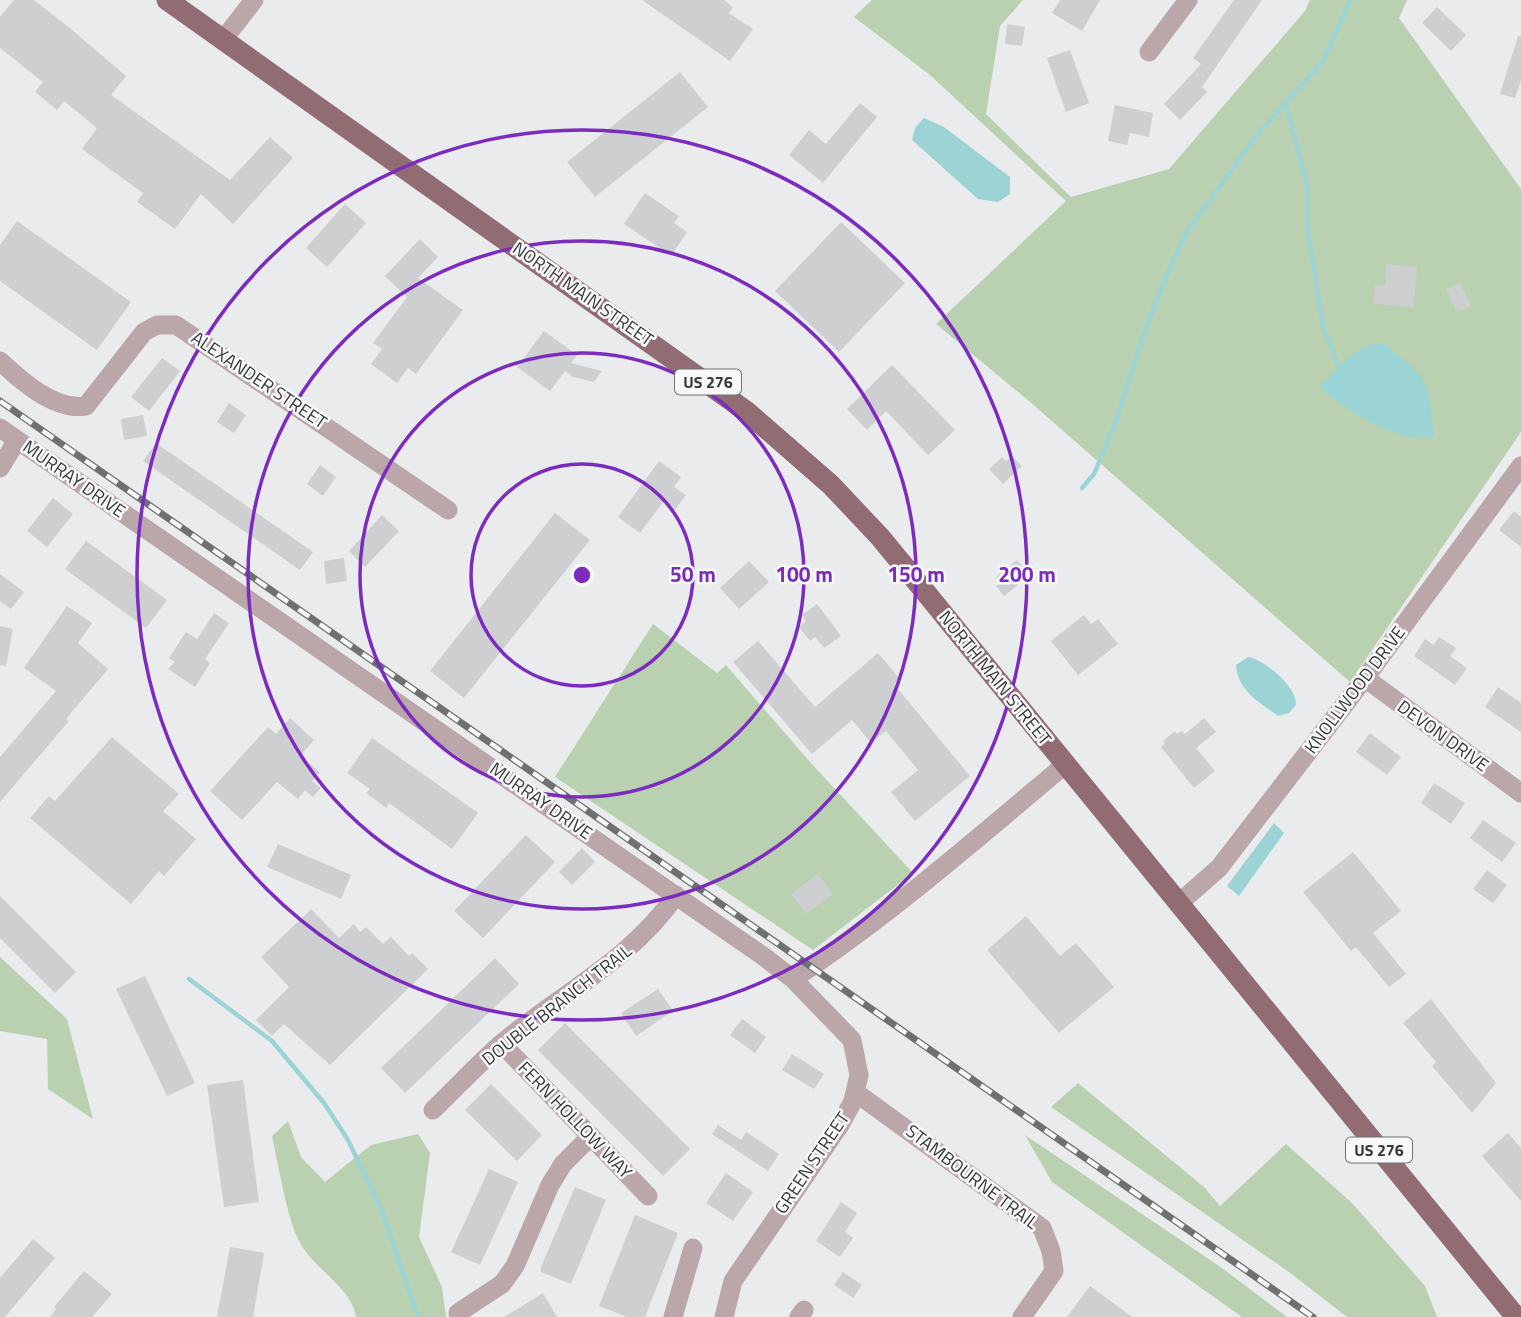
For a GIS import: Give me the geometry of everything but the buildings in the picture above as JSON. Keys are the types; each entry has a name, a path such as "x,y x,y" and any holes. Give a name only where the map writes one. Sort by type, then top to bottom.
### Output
{"main road":[{"name":"NORTH MAIN STREET","path":"167,0 641,334 782,440 880,537 1516,1317"}],"street":[{"path":"223,40 254,0"},
{"path":"1149,52 1188,0"},
{"name":"ALEXANDER STREET","path":"0,361 44,396 65,404 86,406 144,332 163,323 176,325 448,510"},
{"name":"MURRAY DRIVE","path":"0,428 676,895 793,979"},
{"path":"0,468 18,440"},
{"name":"KNOLLWOOD DRIVE","path":"1178,904 1219,868 1365,678 1521,467"},
{"name":"DEVON DRIVE","path":"1365,678 1521,793"},
{"path":"793,979 820,962 890,908 1066,764"},
{"name":"DOUBLE BRANCH TRAIL","path":"433,1110 502,1044 620,958 659,921 676,895"},
{"name":"GREEN STREET","path":"724,1317 733,1281 840,1125 855,1093 858,1067 852,1040 793,979"},
{"name":"FERN HOLLOW WAY","path":"502,1044 648,1196"},
{"name":"STAMBOURNE TRAIL","path":"855,1093 1042,1228 1051,1251 1054,1271 1022,1317"},
{"path":"458,1313 502,1284 515,1266 550,1185 563,1164 591,1136"},
{"path":"673,1317 693,1248"}],"green space":[{"path":"872,0 1023,0 1000,26 986,114 1071,197 1169,169 1305,11 1310,0 1407,0 1399,18 1521,189 1521,432 1350,682 1029,401 936,324 1066,201 930,75 854,17"},
{"path":"653,624 717,673 726,665 810,762 913,873 813,950 555,777"},
{"path":"0,957 67,1019 93,1119 48,1089 47,1039 0,1031"},
{"path":"1078,1083 1204,1187 1220,1206 1286,1144 1352,1203 1425,1286 1437,1317 1347,1317 1289,1272 1051,1107"},
{"path":"288,1121 301,1157 325,1182 371,1145 418,1134 430,1153 419,1237 442,1287 446,1317 356,1317 347,1296 305,1251 295,1231 272,1136"},
{"path":"1025,1135 1222,1268 1287,1317 1242,1317 1052,1182"}],"water":[{"path":"924,118 944,127 1010,177 1010,194 998,202 978,199 912,140 915,128"},
{"path":"1383,343 1410,365 1424,381 1428,390 1434,436 1406,436 1374,424 1320,388 1340,365 1355,353"},
{"path":"1248,657 1263,663 1286,683 1296,705 1289,713 1278,716 1245,689 1236,665"},
{"path":"1274,823 1284,833 1239,896 1227,886"}],"waterway":[{"path":"1082,488 1094,474 1115,424 1142,339 1167,274 1188,230 1256,136 1322,62 1351,0"},
{"path":"1286,106 1307,183 1308,230 1323,326 1338,365"},
{"path":"189,979 272,1041 324,1103 348,1140 382,1211 418,1317"}],"railway":[{"path":"0,401 1313,1317"}]}
